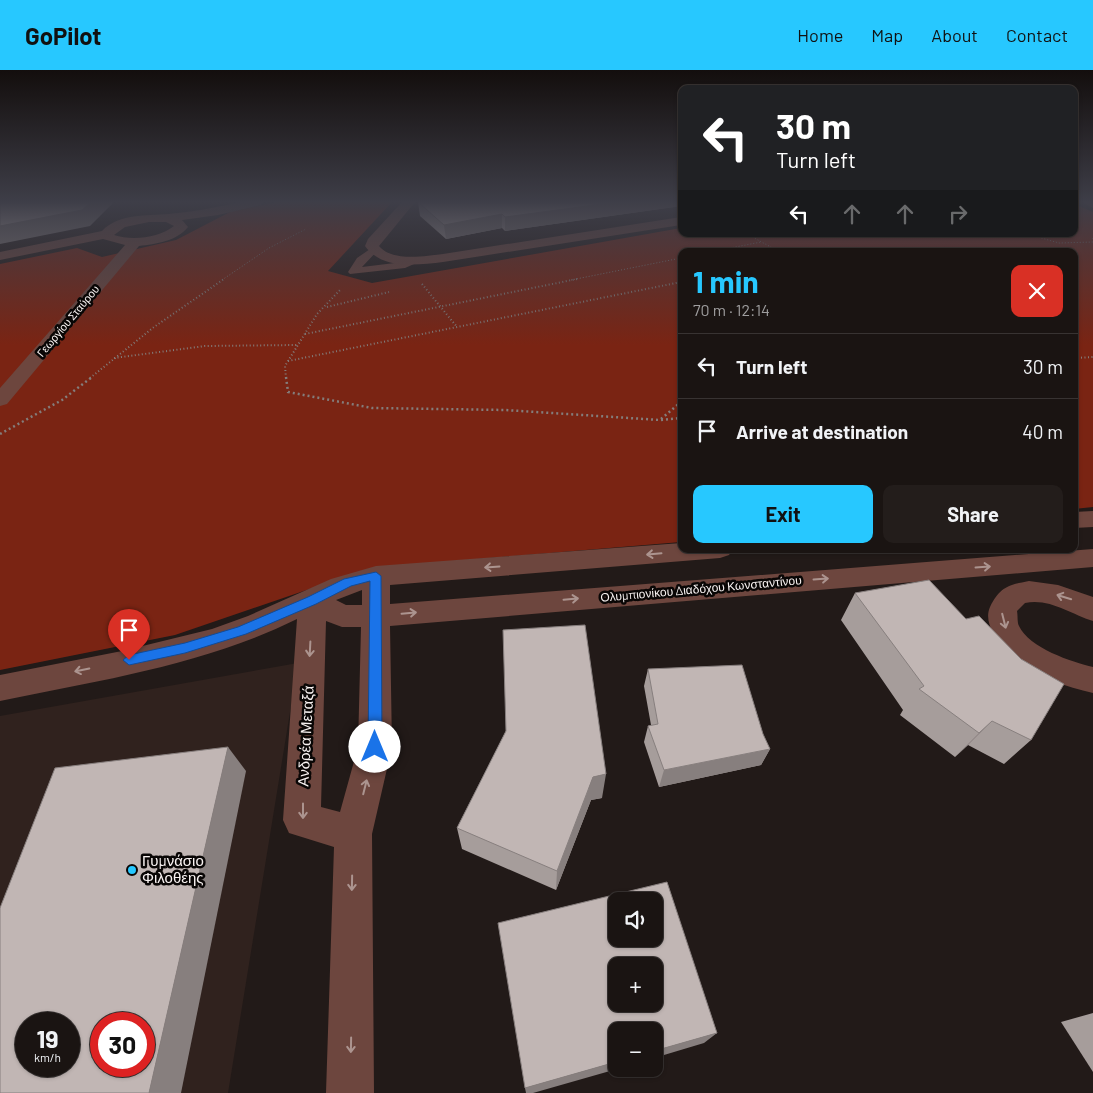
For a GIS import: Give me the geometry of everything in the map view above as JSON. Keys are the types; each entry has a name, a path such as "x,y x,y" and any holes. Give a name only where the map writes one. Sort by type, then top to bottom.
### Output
{"street":[{"path":"0,256 28,250"},
{"name":"Γεωργίου Σταύρου","path":"0,400 128,250"},
{"path":"373,250 411,262 496,250"},
{"path":"1078,520 1093,519"},
{"path":"0,688 185,648 242,630 312,600 348,582 376,576 678,552"},
{"name":"Ολυμπιονίκου Διαδόχου Κωνσταντίνου","path":"312,600 342,616 374,616 1093,558"},
{"path":"350,1093 353,834 375,747 374,616 376,576"},
{"path":"1093,610 1070,598 1032,591 1017,594 1006,601 1002,612 1004,625 1013,640 1029,654 1048,667 1071,676 1093,680"},
{"name":"Ανδρέα Μεταξά","path":"312,600 302,820 353,834"}],"lane":[{"path":"354,272 361,260 373,250"},
{"path":"354,272 411,262"}],"path":[{"path":"0,434 62,400 154,327 266,250"},
{"path":"305,334 678,259"},
{"path":"411,262 440,306 457,327"},
{"path":"354,272 326,307 317,314 285,366 288,392 372,408 505,410 660,420 678,418"},
{"path":"288,361 678,283"},
{"path":"114,358 204,346 298,345"},
{"path":"1078,358 1093,357"},
{"path":"660,420 678,405"}],"shaded area":[{"path":"69,250 82,250 102,257 134,250 348,250 328,271 372,283 559,250 678,250 678,542 371,568 175,635 0,670 0,264"},
{"path":"1078,250 1093,250 1093,507 1078,509"},
{"name":"Γυμνάσιο Φιλοθέης","path":"298,663 228,1093 0,1093 0,716"}],"building":[{"path":"929,580 966,619 979,616 1021,659 1064,684 1031,740 992,721 979,733 919,689 924,686 855,593"},
{"path":"585,625 606,774 593,777 557,871 457,828 506,731 503,630"},
{"path":"742,665 763,734 770,749 664,770 648,726 658,724 648,669"},
{"path":"228,747 155,1067 155,1012 90,1012 90,1077 153,1077 149,1093 0,1093 0,908 55,768"},
{"path":"667,882 717,1033 663,1048 663,1022 608,1022 608,1064 525,1088 498,923 608,896 608,947 663,947 663,892 626,892"}],"place":[{"name":"Γυμνάσιο Φιλοθέης","path":"132,870"}],"route":[{"path":"129,660 185,648 242,630 312,600 348,582 376,576 374,616 375,747"}]}
